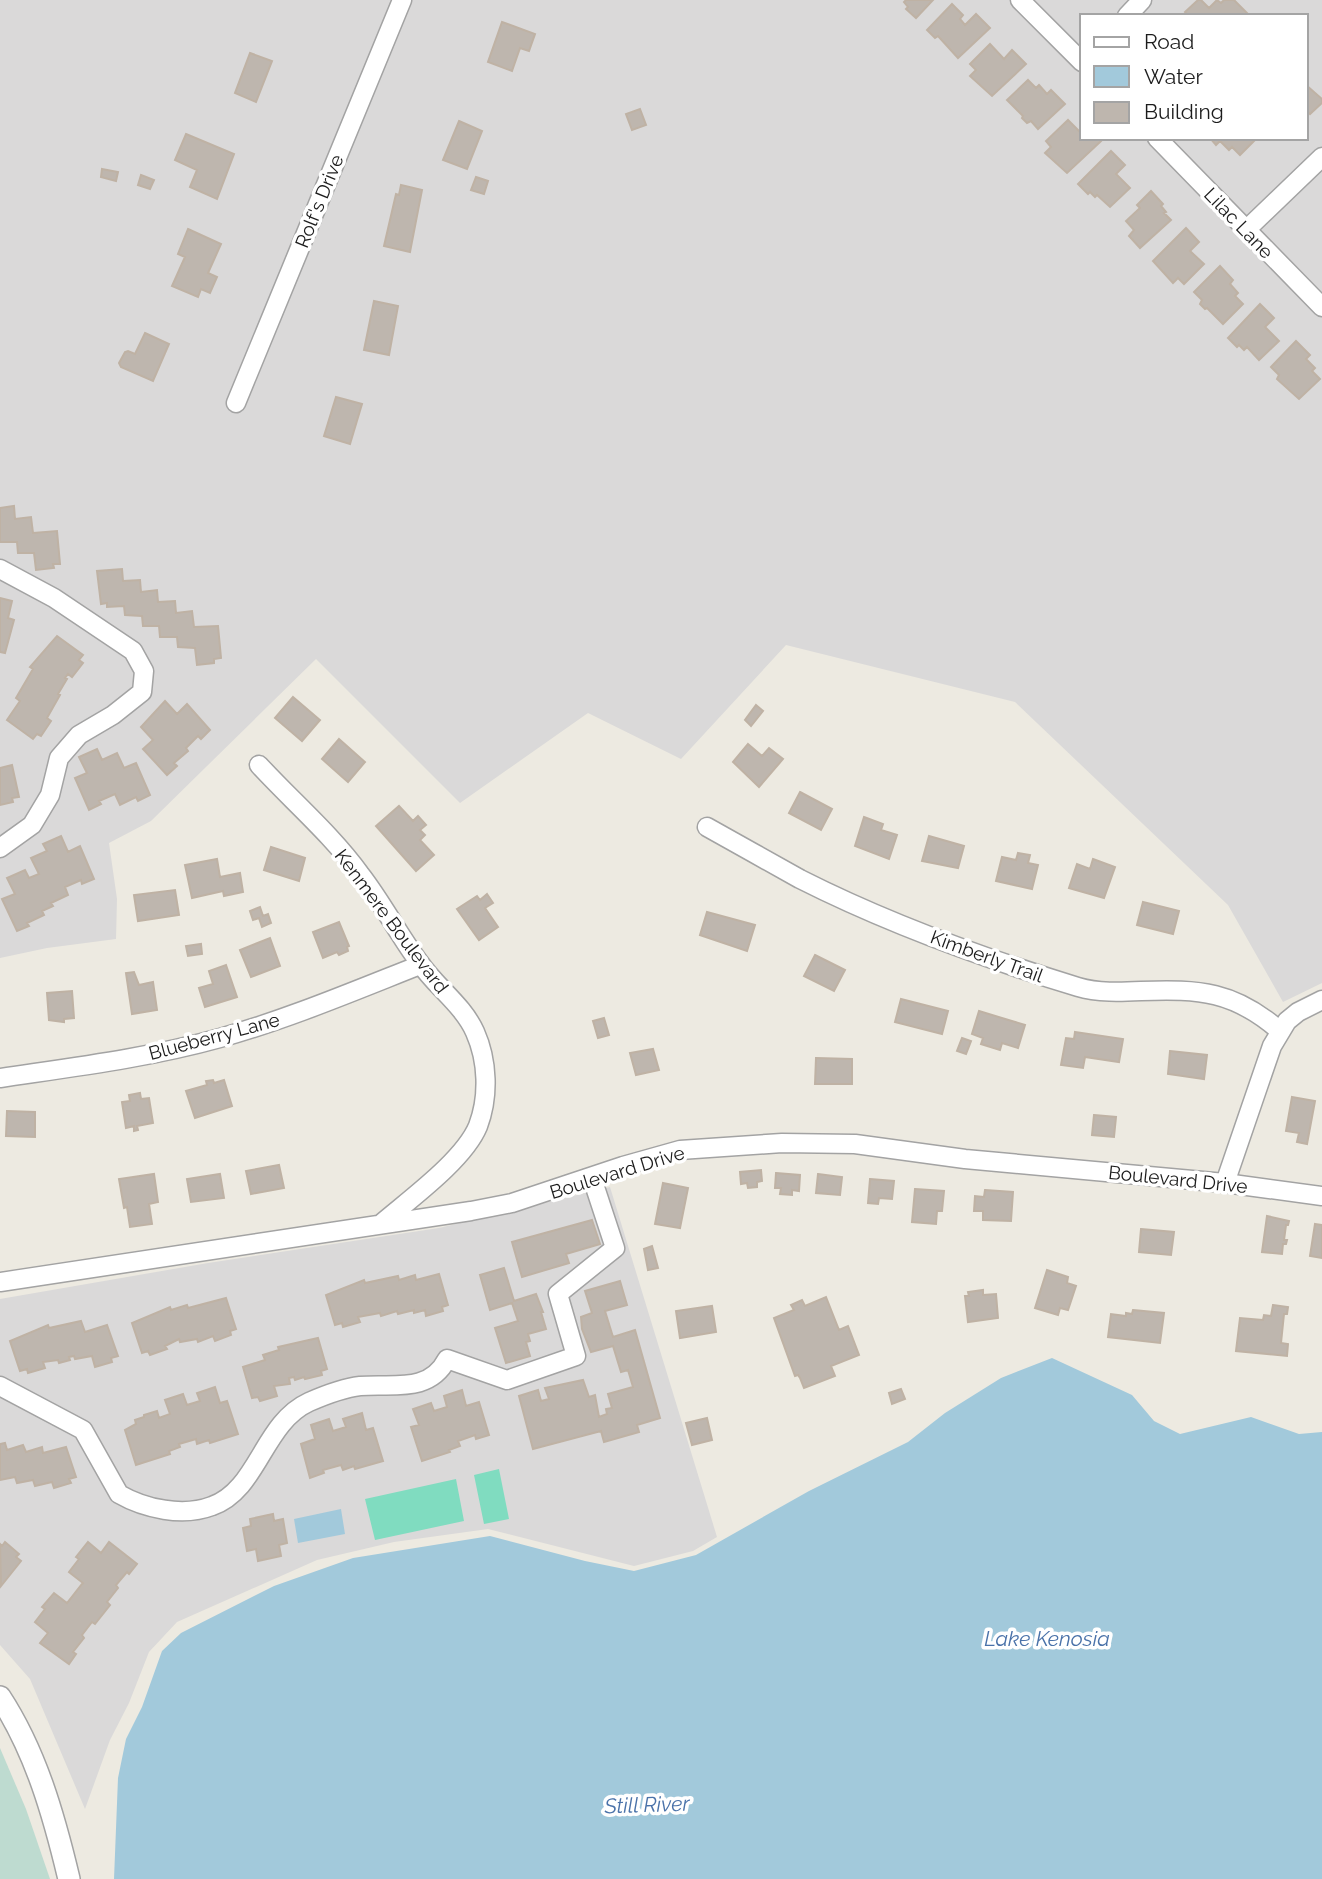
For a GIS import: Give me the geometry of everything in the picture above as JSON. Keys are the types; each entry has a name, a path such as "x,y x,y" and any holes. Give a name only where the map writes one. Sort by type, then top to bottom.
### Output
{"street":[{"name":"Rolf's Drive","path":"236,403 402,0"},
{"path":"1020,0 1080,59"},
{"path":"1129,14 1142,0"},
{"name":"Lilac Lane","path":"1159,140 1322,307"},
{"path":"1246,230 1322,157"},
{"path":"0,569 54,598 133,651 144,671 142,692 113,715 79,735 59,758 50,795 32,825 0,848"},
{"name":"Kenmere Boulevard","path":"259,765 361,874 420,965 475,1032 485,1078 483,1110 470,1141 458,1156 382,1223"},
{"name":"Kimberly Trail","path":"707,827 801,879 881,916 990,960 1083,989 1117,992 1190,990 1223,997 1239,1002 1264,1017 1280,1031"},
{"name":"Blueberry Lane","path":"0,1078 124,1060 221,1037 338,998 420,965"},
{"path":"1225,1183 1272,1046 1280,1031 1298,1012 1322,1000"},
{"name":"Boulevard Drive","path":"0,1282 512,1203 680,1150 756,1144 835,1143 965,1159 1225,1183 1322,1196"},
{"path":"0,1386 83,1430 119,1494 127,1499 173,1511 202,1510 216,1505 243,1482 281,1422 295,1409 316,1398 352,1387 415,1384 426,1381 439,1373 447,1359 506,1380 576,1356 558,1294 615,1248 592,1178"},
{"path":"0,1697 24,1740 40,1777 69,1879"}],"shaded area":[{"path":"0,0 1322,0 1322,983 1283,1002 1228,905 1015,702 786,645 681,759 588,713 460,803 316,659 151,821 109,843 117,899 116,939 47,948 0,958"},
{"path":"610,1187 717,1537 693,1551 634,1566 488,1529 394,1542 317,1560 177,1622 149,1652 129,1703 110,1740 85,1809 30,1679 0,1645 0,1299 208,1263 439,1228"}],"green space":[{"path":"499,1469 509,1519 484,1524 474,1475"},
{"path":"456,1479 464,1521 375,1540 365,1499"},
{"path":"0,1748 26,1809 50,1879 0,1879"}],"water":[{"name":"Lake Kenosia","path":"1052,1358 1132,1395 1154,1421 1180,1434 1251,1417 1299,1434 1322,1432 1322,1879 114,1879 118,1778 126,1739 142,1707 162,1651 181,1633 274,1586 353,1558 490,1536 634,1571 696,1555 809,1491 908,1442 945,1413 1001,1378"},
{"path":"341,1509 345,1534 298,1543 294,1519"}],"building":[{"path":"906,0 933,0 916,18 906,9"},
{"path":"1198,0 1209,8 1217,0 1221,3 1224,0 1234,0 1248,14 1187,14 1185,12"},
{"path":"952,4 963,15 960,19 965,25 976,14 990,28 958,58 938,36 935,38 927,30"},
{"path":"502,22 535,34 529,51 520,48 512,71 488,62"},
{"path":"990,44 1004,59 1012,50 1026,64 992,96 970,76 976,70 970,64"},
{"path":"250,53 272,61 256,102 235,93"},
{"path":"1028,80 1036,88 1039,85 1047,94 1051,90 1065,104 1038,129 1031,121 1027,123 1007,100"},
{"path":"1308,87 1322,99 1322,103 1310,114"},
{"path":"640,109 646,125 632,130 626,114"},
{"path":"1068,120 1080,132 1080,140 1101,141 1067,173 1045,153 1051,147 1046,141"},
{"path":"459,121 482,131 467,169 443,160"},
{"path":"186,134 234,154 217,199 190,187 197,170 175,160"},
{"path":"1212,140 1255,140 1240,155 1232,147 1229,150 1220,141 1216,145"},
{"path":"1111,151 1125,165 1116,174 1130,188 1110,207 1097,195 1095,197 1090,192 1088,194 1078,184"},
{"path":"102,169 118,172 116,181 101,177"},
{"path":"141,175 154,180 150,189 138,185"},
{"path":"476,177 488,181 484,194 471,190"},
{"path":"401,185 422,190 410,252 384,246 396,194 399,195"},
{"path":"1151,191 1163,204 1161,206 1166,212 1164,213 1171,220 1140,248 1129,236 1134,230 1126,221 1140,208 1137,205"},
{"path":"1186,228 1199,242 1190,251 1204,264 1184,284 1178,278 1173,283 1153,261"},
{"path":"188,229 221,244 208,273 217,277 210,293 201,289 198,297 172,286 185,257 178,254"},
{"path":"1220,266 1233,280 1230,284 1238,293 1235,296 1243,304 1223,324 1200,304 1202,300 1194,292"},
{"path":"374,301 398,306 389,355 364,350"},
{"path":"1260,304 1274,318 1265,327 1279,341 1259,360 1247,347 1244,350 1239,345 1237,347 1228,338"},
{"path":"145,333 169,344 153,381 121,367 119,363 125,352 135,354"},
{"path":"1296,341 1310,355 1306,359 1315,368 1312,371 1320,379 1299,399 1277,379 1279,375 1271,367"},
{"path":"336,397 362,404 350,444 324,436"},
{"path":"14,506 15,519 31,517 33,533 57,531 60,564 53,564 54,568 36,570 34,553 18,553 17,542 0,542 0,508"},
{"path":"122,569 123,581 140,580 141,592 157,590 158,602 175,601 176,613 192,611 194,627 218,626 221,658 214,659 214,663 197,665 195,648 178,647 177,637 160,637 159,626 143,626 142,616 125,615 124,606 107,607 107,603 101,604 97,571"},
{"path":"0,598 12,601 8,618 14,620 5,653 0,652"},
{"path":"57,636 83,655 79,660 83,663 72,677 68,674 65,678 67,679 58,694 60,695 47,718 51,721 41,736 37,734 33,739 7,720 20,701 16,698 33,669 30,667"},
{"path":"293,697 320,720 302,741 275,718"},
{"path":"165,701 177,714 187,704 210,730 201,739 198,736 186,748 188,751 174,763 177,766 167,775 143,749 153,740 141,727"},
{"path":"756,705 763,711 751,726 745,720"},
{"path":"339,739 365,762 348,782 322,759"},
{"path":"748,744 762,756 769,748 783,759 759,787 733,762"},
{"path":"97,749 102,760 117,753 124,768 136,763 150,795 138,801 136,797 120,805 115,794 99,801 101,804 89,810 75,778 87,773 79,757"},
{"path":"12,765 19,797 12,798 13,802 0,805 0,768"},
{"path":"800,792 832,809 821,830 789,813"},
{"path":"399,806 413,821 418,816 426,825 420,830 425,835 420,840 434,855 416,871 376,826"},
{"path":"864,817 883,824 881,830 897,835 889,859 855,846"},
{"path":"61,836 68,852 80,846 94,879 82,884 81,880 65,887 68,895 51,903 53,906 42,911 44,915 17,931 2,899 15,894 7,878 25,870 29,878 39,874 31,858 47,851 43,844"},
{"path":"929,836 964,846 958,868 922,861"},
{"path":"271,847 305,858 299,881 264,870"},
{"path":"1018,853 1030,855 1028,863 1038,865 1032,889 996,881 1002,857 1016,860"},
{"path":"217,859 220,877 240,873 243,892 224,896 223,891 192,898 185,865"},
{"path":"1093,859 1115,867 1104,898 1069,888 1077,864 1090,869"},
{"path":"175,890 179,915 138,921 134,895"},
{"path":"487,894 493,903 485,908 498,927 479,940 457,909 477,896 480,900"},
{"path":"1143,902 1179,911 1173,934 1137,925"},
{"path":"260,907 263,916 268,914 271,923 262,927 259,918 253,920 250,911"},
{"path":"707,912 755,925 747,951 700,935"},
{"path":"339,922 349,946 348,951 323,958 313,932"},
{"path":"270,938 280,966 251,977 240,950"},
{"path":"201,944 202,954 188,956 186,946"},
{"path":"815,955 845,970 834,991 804,976"},
{"path":"226,965 237,997 205,1007 199,988 213,984 209,971"},
{"path":"134,972 139,985 153,982 157,1010 132,1014 126,973"},
{"path":"72,991 74,1018 64,1019 64,1022 49,1020 47,993"},
{"path":"901,999 948,1011 942,1034 895,1022"},
{"path":"979,1011 1025,1025 1018,1048 1002,1043 1000,1050 981,1044 983,1038 972,1034"},
{"path":"604,1018 609,1035 598,1038 593,1021"},
{"path":"1075,1032 1123,1039 1119,1062 1085,1057 1083,1068 1061,1065 1066,1038 1074,1039"},
{"path":"962,1038 971,1041 966,1054 957,1051"},
{"path":"653,1049 659,1070 636,1075 630,1053"},
{"path":"1170,1051 1207,1055 1204,1079 1168,1074"},
{"path":"816,1058 852,1059 852,1084 815,1084"},
{"path":"213,1080 214,1083 224,1080 232,1106 195,1118 186,1091 207,1085 206,1081"},
{"path":"140,1093 141,1099 149,1098 153,1123 137,1126 138,1130 134,1131 134,1126 126,1128 122,1102 130,1101 129,1095"},
{"path":"1292,1097 1315,1101 1307,1144 1297,1142 1299,1133 1286,1131"},
{"path":"7,1111 35,1112 35,1137 6,1136"},
{"path":"1094,1115 1116,1117 1114,1137 1092,1135"},
{"path":"279,1165 284,1188 251,1194 246,1171"},
{"path":"761,1170 762,1181 757,1182 757,1187 748,1188 747,1183 741,1184 740,1172"},
{"path":"776,1173 800,1175 799,1191 792,1190 792,1195 780,1194 781,1188 775,1188"},
{"path":"154,1174 158,1202 149,1204 152,1224 130,1227 119,1179"},
{"path":"220,1174 224,1198 191,1202 187,1179"},
{"path":"818,1174 842,1177 840,1195 816,1193"},
{"path":"870,1179 894,1181 892,1199 879,1198 878,1204 868,1203"},
{"path":"663,1183 688,1188 680,1228 655,1224"},
{"path":"915,1189 944,1191 942,1211 937,1211 936,1224 912,1222"},
{"path":"985,1190 1013,1192 1011,1221 983,1220 983,1211 974,1211 975,1196 984,1197"},
{"path":"1267,1216 1289,1221 1286,1225 1284,1240 1287,1240 1286,1244 1283,1244 1282,1254 1262,1252"},
{"path":"592,1220 600,1244 566,1254 569,1263 522,1277 512,1242"},
{"path":"1315,1224 1322,1225 1322,1258 1310,1256"},
{"path":"1141,1229 1174,1232 1171,1255 1139,1252"},
{"path":"652,1246 658,1268 648,1270 644,1249"},
{"path":"504,1268 514,1301 536,1294 546,1329 528,1334 530,1341 526,1342 530,1356 506,1363 495,1328 518,1321 512,1303 490,1310 480,1275"},
{"path":"1047,1270 1068,1277 1067,1283 1076,1286 1068,1310 1060,1308 1058,1315 1035,1308"},
{"path":"439,1274 448,1305 442,1307 443,1311 426,1316 425,1310 398,1314 397,1311 381,1316 380,1313 358,1317 360,1322 343,1327 342,1323 335,1325 326,1295 364,1280 365,1283 398,1276 399,1280 415,1275 416,1280"},
{"path":"620,1281 627,1305 605,1311 613,1337 635,1330 660,1418 637,1425 639,1432 604,1442 601,1431 533,1449 519,1396 538,1390 541,1401 549,1399 545,1388 583,1380 589,1397 595,1395 599,1417 607,1414 606,1409 612,1408 608,1394 633,1387 628,1370 621,1372 613,1346 591,1352 582,1329 581,1317 592,1313 585,1291"},
{"path":"983,1290 983,1295 996,1294 998,1318 968,1322 965,1296 969,1296 968,1292"},
{"path":"826,1297 839,1330 848,1326 859,1355 831,1366 835,1376 804,1388 798,1375 795,1376 774,1318 794,1310 791,1305 802,1300 805,1306"},
{"path":"226,1298 236,1329 230,1331 231,1335 215,1341 213,1336 198,1342 197,1339 180,1342 179,1339 165,1346 167,1349 150,1355 148,1351 142,1353 132,1323 170,1307 171,1310 187,1305 188,1308"},
{"path":"1273,1305 1288,1307 1287,1314 1284,1314 1281,1343 1288,1344 1287,1356 1236,1351 1240,1318 1263,1320 1264,1315 1271,1316"},
{"path":"712,1306 716,1332 680,1338 676,1311"},
{"path":"1133,1310 1164,1313 1160,1343 1108,1337 1111,1314 1126,1316 1126,1313 1132,1314"},
{"path":"81,1321 85,1332 107,1325 118,1356 111,1358 112,1362 95,1367 92,1356 75,1359 74,1356 59,1363 58,1360 43,1362 45,1368 28,1373 27,1369 20,1371 10,1341 48,1325 49,1328"},
{"path":"318,1338 327,1369 321,1371 322,1375 295,1380 294,1377 289,1378 290,1384 274,1386 277,1396 260,1401 258,1397 252,1398 243,1367 265,1360 263,1355 279,1350 278,1347"},
{"path":"215,1387 220,1403 227,1401 238,1434 210,1443 209,1440 197,1444 196,1439 179,1444 180,1447 169,1451 170,1454 136,1465 125,1430 136,1424 135,1420 157,1411 159,1418 170,1414 165,1400 183,1394 187,1405 200,1401 197,1393"},
{"path":"901,1389 905,1399 892,1404 889,1393"},
{"path":"462,1390 466,1406 479,1402 489,1435 476,1439 475,1435 458,1441 460,1446 449,1450 450,1452 422,1461 411,1427 419,1425 413,1409 431,1403 434,1411 447,1407 444,1396"},
{"path":"362,1413 366,1430 373,1428 383,1461 355,1469 354,1466 343,1470 341,1465 323,1470 324,1473 310,1478 301,1444 315,1439 311,1425 329,1419 333,1431 346,1427 343,1419"},
{"path":"707,1418 712,1440 692,1445 686,1423"},
{"path":"5,1443 7,1450 23,1445 26,1452 42,1447 43,1453 66,1447 76,1477 69,1479 71,1483 54,1488 52,1482 35,1486 33,1480 17,1483 15,1477 0,1480 0,1444"},
{"path":"273,1514 274,1521 283,1519 287,1543 279,1545 281,1556 258,1561 256,1549 247,1551 243,1528 251,1526 250,1519"},
{"path":"5,1542 19,1554 16,1557 21,1561 1,1586 0,1544 2,1546"},
{"path":"88,1542 101,1553 109,1542 137,1564 116,1585 118,1588 107,1602 110,1605 82,1635 84,1638 73,1652 76,1654 69,1664 40,1643 48,1633 35,1622 45,1609 42,1607 54,1593 67,1603 83,1583 69,1572 79,1559 76,1557"}],"water label":[{"name":"Still River","path":"647,1805"}]}
